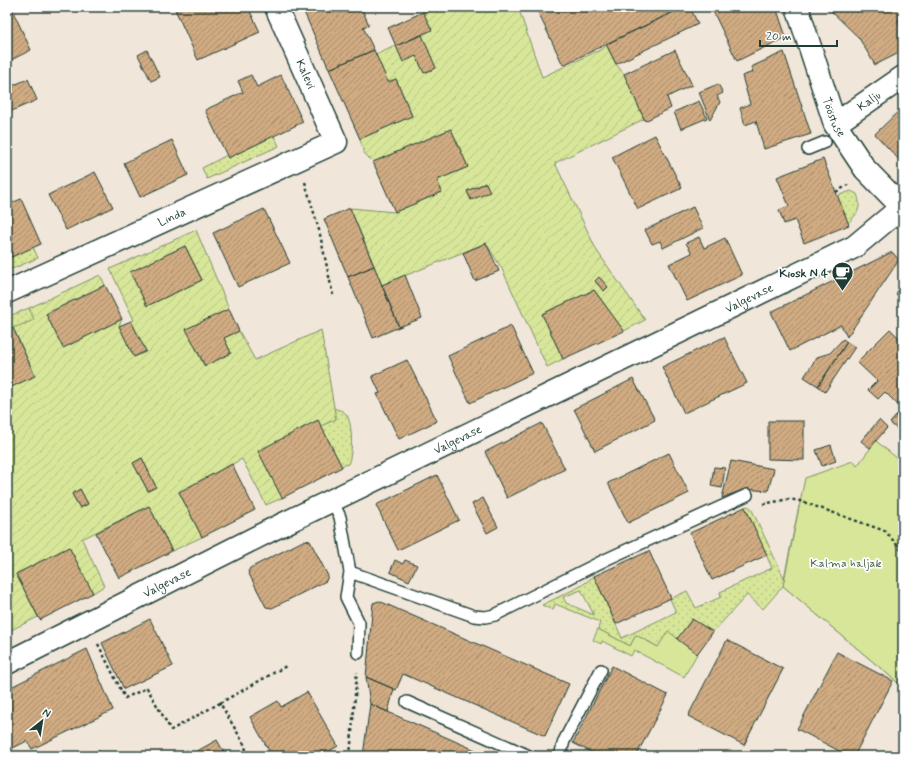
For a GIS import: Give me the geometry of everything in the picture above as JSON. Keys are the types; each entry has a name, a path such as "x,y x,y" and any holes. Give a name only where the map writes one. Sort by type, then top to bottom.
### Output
{"street":[{"name":"Kalevi","path":"276,7 336,142"},
{"name":"Tööstuse","path":"797,7 830,133 902,208"},
{"name":"Kalju","path":"830,133 903,77"},
{"name":"Linda","path":"7,292 336,142"},
{"name":"Valgevase","path":"7,663 332,500 854,247 902,208"}],"lane":[{"path":"808,149 830,133"},
{"path":"350,572 474,616 485,617 495,615 608,559 747,495"},
{"path":"332,500 340,517 350,572 346,597 359,623 358,653"},
{"path":"560,756 564,741 602,670"},
{"path":"407,702 529,756"}],"path":[{"path":"298,159 319,230 332,295"},
{"path":"747,495 760,505 789,499 800,501 885,532 903,552"},
{"path":"96,640 125,698 147,688 171,730 286,666"},
{"path":"350,756 358,653"},
{"path":"220,703 244,744 248,756"}],"green space":[{"path":"436,7 518,7 542,77 604,48 606,44 616,64 624,74 644,119 555,163 597,251 645,320 624,331 594,290 542,314 563,359 547,367 502,269 486,243 382,285 350,208 395,212 442,192 437,180 468,167 451,129 373,162 364,153 360,139 412,116 396,79 388,82 375,55 431,30 423,12","holes":["485,183 489,192 471,200 467,191","599,277 608,287 603,291 595,281"]},
{"path":"274,136 279,146 207,179 202,168 227,155 228,158"},
{"path":"851,191 857,194 859,207 857,213 848,223 837,196"},
{"path":"196,230 229,309 187,329 204,366 231,353 224,338 239,331 255,360 321,330 336,419 321,426 318,421 282,498 266,505 242,459 179,492 202,537 172,551 149,506 82,539 104,586 93,593 69,547 16,574 38,617 11,630 7,622 7,389 35,375 13,328 34,320 29,308 100,275 105,285 46,314 63,348 122,319 119,326 134,357 146,352 131,321 134,320 110,269","holes":["185,246 202,280 147,306 131,272","142,458 156,487 148,491 133,463","80,489 88,504 80,508 72,494"]},
{"path":"33,247 38,258 7,271 7,259"},
{"path":"29,308 35,320 7,331 7,317"},
{"path":"334,408 346,414 351,431 350,460 348,464 341,466 321,426 336,419"},
{"name":"Kalma haljak","path":"876,441 903,463 903,687 783,586 805,478 853,461 857,466"},
{"path":"748,506 751,508 784,578 799,506 903,687 783,586 763,609 747,595 713,632 692,619 677,639 658,647 636,635 630,646 598,629 600,622 555,604 553,610 542,605 581,586 594,576 622,638 676,612 670,599 687,591 696,608 721,597 720,592 772,568 745,507","holes":["581,590 594,615 566,603 563,597"]},
{"path":"598,629 630,646 636,635 658,647 668,631 697,654 684,677 634,650 631,656 602,641 601,644 593,640"}],"building":[{"path":"7,7 11,7 31,50 7,62"},
{"path":"174,7 248,7 260,32 198,60"},
{"path":"315,7 361,7 369,25 363,27 374,50 329,69 304,12"},
{"path":"584,7 586,12 595,7 684,7 563,65 536,8"},
{"path":"684,7 690,7 698,24 616,64 606,44"},
{"path":"711,7 776,7 786,37 737,61"},
{"path":"827,7 903,7 903,17 898,20 903,33 903,51 875,65 859,38"},
{"path":"423,12 432,30 396,46 388,28"},
{"path":"422,35 436,68 424,73 416,56 403,62 396,46"},
{"path":"147,50 160,77 151,81 138,55"},
{"path":"374,50 388,82 396,79 412,116 360,139 329,69"},
{"path":"675,50 692,85 667,97 671,108 645,121 624,74"},
{"path":"784,52 811,134 764,149 756,121 745,125 740,108 750,104 742,76 753,72 751,67"},
{"path":"251,75 257,87 281,75 303,122 228,158 205,110 243,92 238,81"},
{"path":"28,79 37,100 7,113 7,88"},
{"path":"718,84 723,93 717,96 720,102 710,120 699,92"},
{"path":"699,101 707,118 681,129 674,112"},
{"path":"903,107 903,164 875,134"},
{"path":"451,129 468,167 437,180 442,192 395,212 373,162"},
{"path":"655,135 682,188 638,209 612,157"},
{"path":"172,140 188,175 140,197 124,163"},
{"path":"823,159 849,225 804,243 795,220 784,224 779,210 789,206 777,177"},
{"path":"95,172 113,207 66,230 48,195"},
{"path":"486,183 490,192 471,200 467,191"},
{"path":"21,199 41,244 7,259 7,205"},
{"path":"693,207 703,228 663,248 660,241 652,244 645,230"},
{"path":"350,208 374,266 348,277 324,219"},
{"path":"264,209 290,263 238,287 213,233"},
{"path":"699,237 704,248 725,238 742,275 687,301 669,264 692,253 686,243"},
{"path":"486,243 499,271 475,281 463,253"},
{"path":"185,246 202,280 147,306 130,272"},
{"name":"Kiosk N 4","path":"892,252 899,260 847,337 841,325 790,351 771,312"},
{"path":"374,266 399,327 373,338 348,277"},
{"path":"405,275 422,318 399,327 382,285"},
{"path":"599,277 608,287 604,291 595,281"},
{"path":"903,284 903,301 896,294"},
{"path":"105,285 122,319 63,348 46,314"},
{"path":"594,290 624,331 563,359 542,314"},
{"path":"229,309 239,331 224,338 231,353 205,366 186,329"},
{"path":"131,321 146,351 134,357 119,326"},
{"path":"511,326 533,373 470,403 448,356"},
{"path":"13,328 35,376 7,389 7,331"},
{"path":"890,329 903,342 902,409 885,392 878,399 868,390 877,381 857,362"},
{"path":"724,337 747,383 684,413 662,367"},
{"path":"843,339 847,342 818,386 804,377 817,357 830,353"},
{"path":"847,342 855,347 825,392 818,386"},
{"path":"407,360 437,421 399,439 377,394 380,393 372,376"},
{"path":"633,379 655,420 595,451 574,409"},
{"path":"903,408 903,434 890,423"},
{"path":"318,420 342,467 282,498 258,451"},
{"path":"879,420 887,428 870,448 861,441"},
{"path":"768,421 804,421 804,460 768,459"},
{"path":"542,423 565,469 507,498 485,452"},
{"path":"831,445 836,461 822,466 816,450"},
{"path":"669,453 689,493 628,523 608,483"},
{"path":"142,458 156,487 148,491 133,463"},
{"path":"731,461 774,469 768,491 745,489 722,498"},
{"path":"232,464 255,510 202,537 179,492"},
{"path":"714,467 725,468 722,488 711,486"},
{"path":"437,475 459,520 398,550 376,505"},
{"path":"80,489 88,504 80,508 72,494"},
{"path":"483,498 498,527 487,533 472,504"},
{"path":"149,506 172,551 119,578 96,533"},
{"path":"745,507 767,555 712,580 690,533"},
{"path":"305,540 310,541 328,576 326,581 272,608 266,607 248,572 250,568"},
{"path":"69,547 93,593 40,620 16,574"},
{"path":"649,551 671,598 616,624 594,576"},
{"path":"395,560 403,564 405,560 417,565 409,581 390,572"},
{"path":"379,601 569,684 545,736 403,674 396,690 366,677 373,603"},
{"path":"150,619 173,666 124,689 102,643"},
{"path":"692,619 713,632 697,654 677,639"},
{"path":"7,622 11,630 7,633"},
{"path":"727,640 783,669 744,745 688,716"},
{"path":"87,649 113,710 32,749 27,741 7,751 7,689"},
{"path":"837,652 893,681 854,756 849,756 797,729"},
{"path":"612,666 668,695 636,756 599,756 573,743"},
{"path":"366,677 394,689 388,712 370,704"},
{"path":"307,692 338,746 321,756 272,756 250,717 278,701 281,707"},
{"path":"370,704 388,712 489,756 363,756"},
{"path":"217,740 226,756 176,756 187,750 190,755"},
{"path":"98,750 101,756 86,756"}],"place":[{"name":"Kiosk N 4","path":"843,292"}]}
